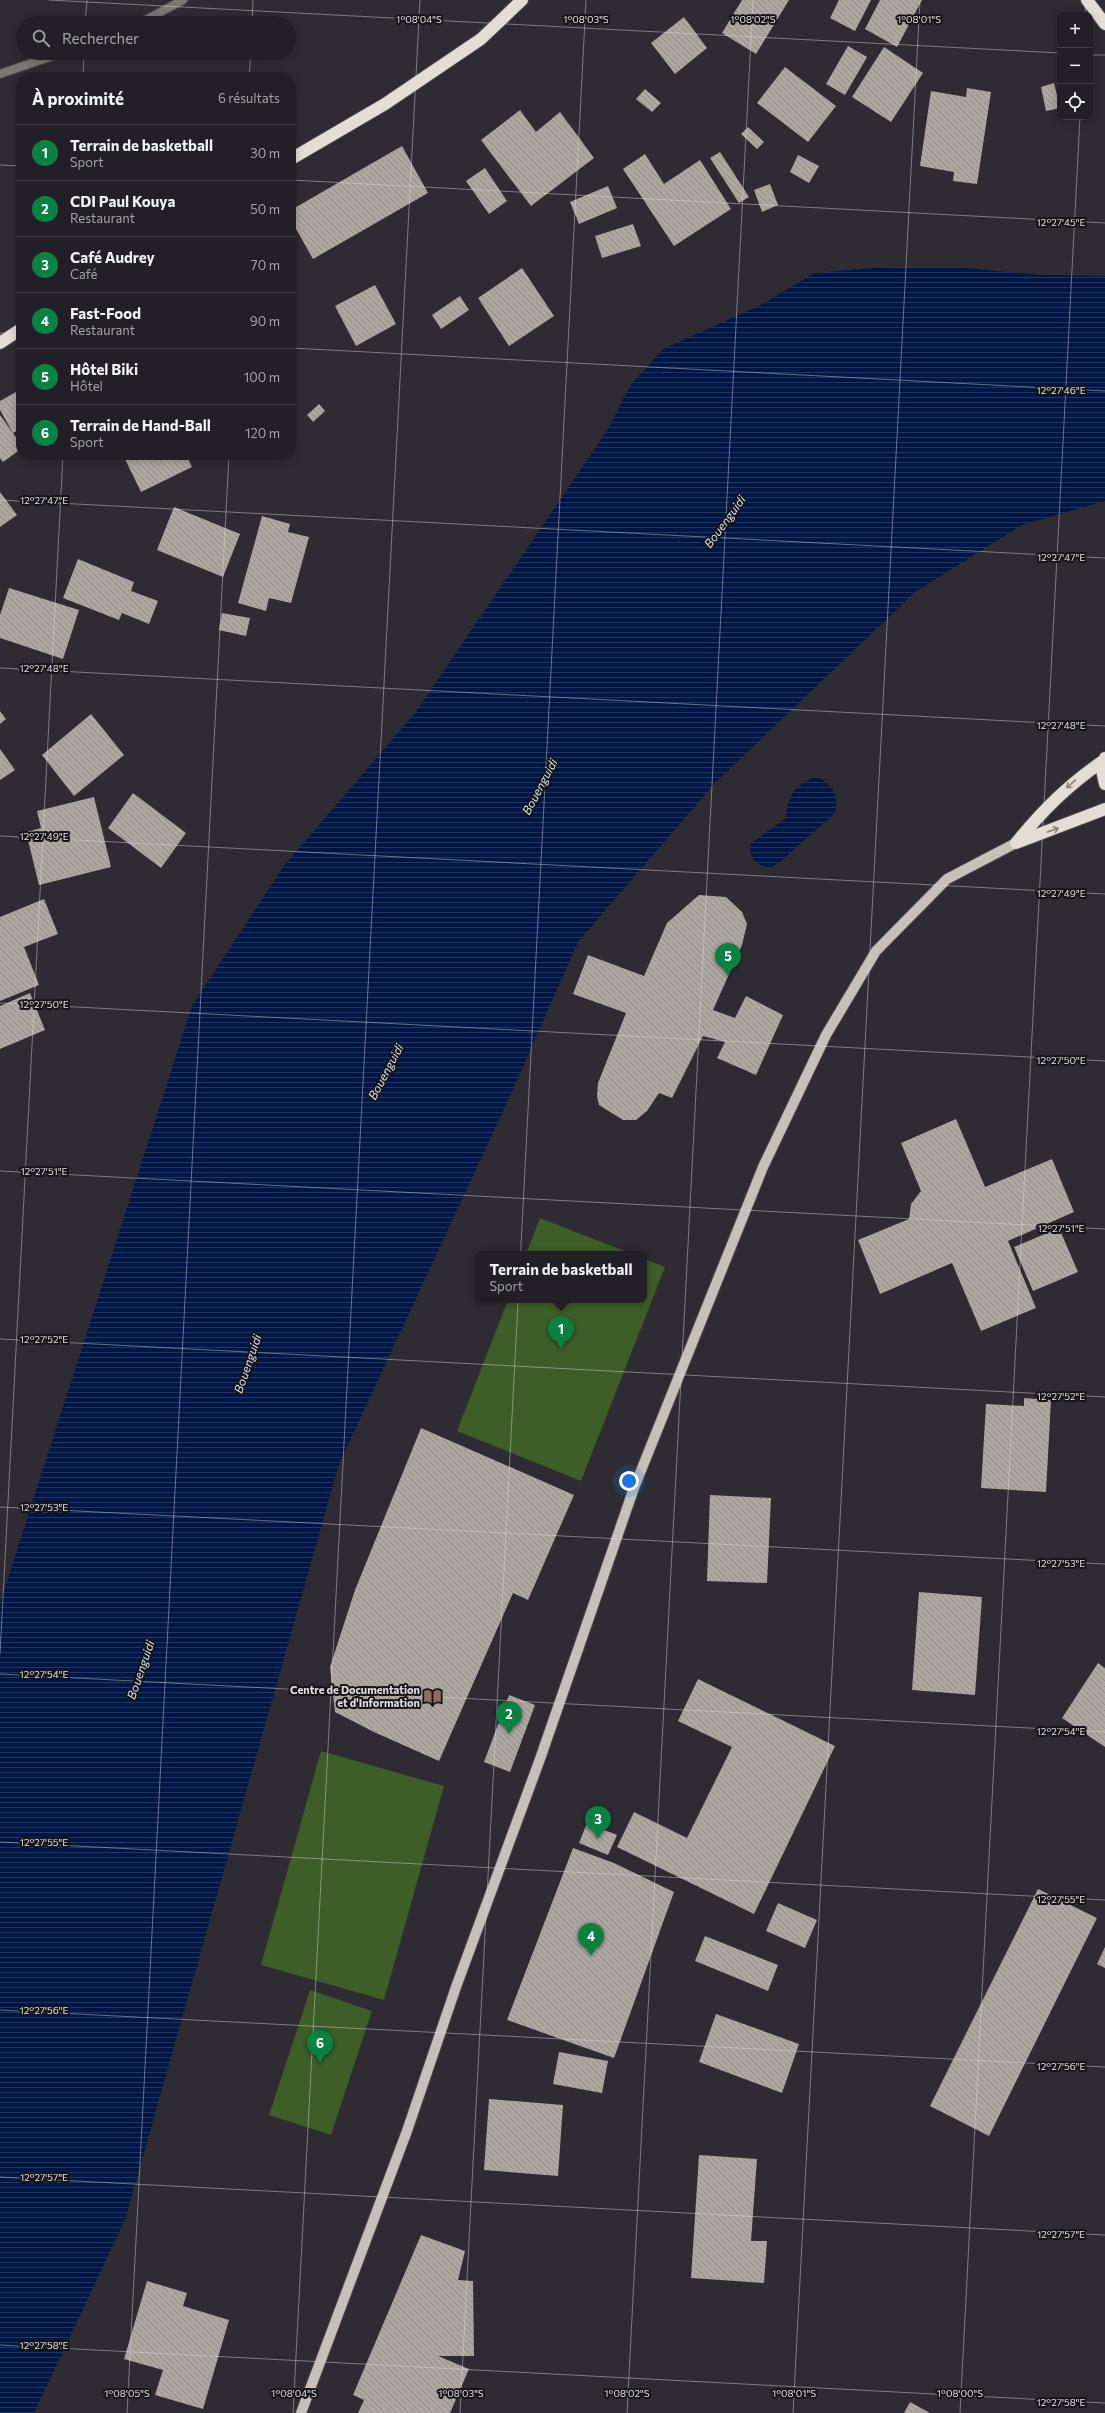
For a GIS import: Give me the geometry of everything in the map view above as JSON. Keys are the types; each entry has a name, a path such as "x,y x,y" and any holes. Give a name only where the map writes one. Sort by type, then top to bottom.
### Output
{"highway":[{"path":"296,156 385,104 481,39 522,0"},
{"path":"1087,0 1105,24"},
{"path":"0,343 16,332"},
{"path":"1104,759 1103,779 1105,784"},
{"path":"1016,842 1037,817 1073,782 1104,759"},
{"path":"1016,842 1105,809"}],"main road":[{"path":"301,2413 407,2131 456,1987 540,1759 634,1488 763,1167 826,1035 876,951 947,879 1016,842"}],"street":[{"path":"153,16 183,0"},
{"path":"0,74 41,60"}],"green space":[{"path":"540,1218 624,1251 527,1251"},
{"path":"647,1260 665,1267 581,1481 457,1431 507,1303 647,1303"},
{"path":"321,1751 444,1786 384,2000 261,1965"},
{"path":"310,1990 372,2011 331,2135 269,2115"}],"water":[{"name":"Bouenguidi","path":"887,267 956,267 1040,275 1105,276 1105,501 1022,525 915,592 715,783 578,942 506,1105 339,1464 125,2220 34,2413 0,2413 0,1603 192,1006 283,867 415,713 607,431 630,386 663,349 763,304 814,273"},
{"path":"812,778 822,779 833,790 836,799 834,814 780,862 770,868 757,863 752,857 750,849 751,843 786,818 790,799 796,789"}],"building":[{"path":"742,0 789,0 756,54 722,33"},
{"path":"839,0 871,0 855,31 830,18"},
{"path":"880,0 922,0 897,47 865,29"},
{"path":"684,17 707,48 675,74 651,43"},
{"path":"848,46 867,57 845,95 826,84"},
{"path":"884,47 923,73 891,122 852,97"},
{"path":"785,67 836,106 808,142 757,103"},
{"path":"1054,83 1057,96 1057,109 1046,111 1041,87"},
{"path":"967,88 991,92 977,184 953,181 954,172 920,166 931,91 966,97"},
{"path":"645,89 661,103 652,112 636,99"},
{"path":"520,110 536,132 560,112 594,158 531,206 481,140"},
{"path":"748,127 764,142 757,149 741,134"},
{"path":"402,146 428,193 313,259 296,229 296,207"},
{"path":"720,152 749,197 739,203 710,158"},
{"path":"645,154 664,184 700,160 731,209 674,246 623,169"},
{"path":"798,155 819,166 809,183 790,172"},
{"path":"485,168 507,201 489,214 466,181"},
{"path":"770,184 778,205 762,212 754,190"},
{"path":"608,186 617,208 579,224 570,202"},
{"path":"633,224 641,246 602,258 595,236"},
{"path":"522,268 554,316 509,346 478,298"},
{"path":"375,285 396,324 356,346 335,306"},
{"path":"460,296 469,310 441,329 432,315"},
{"path":"16,392 16,432 13,433 0,410 0,401"},
{"path":"319,404 325,411 313,422 307,415"},
{"path":"0,415 16,438 16,453 3,462 0,458"},
{"path":"125,460 188,460 192,467 141,492"},
{"path":"0,492 17,515 0,527"},
{"path":"174,507 240,534 223,577 157,550"},
{"path":"262,516 290,524 288,532 309,537 291,603 269,598 266,611 238,603"},
{"path":"78,559 134,582 131,591 158,601 149,624 122,613 119,620 63,598"},
{"path":"9,588 79,610 63,659 0,638 0,615"},
{"path":"222,613 250,618 246,636 219,630"},
{"path":"0,711 6,719 0,724"},
{"path":"91,714 124,755 74,796 42,755"},
{"path":"0,749 15,770 0,780"},
{"path":"133,793 186,833 161,868 108,828"},
{"path":"94,797 111,867 39,885 26,832 41,828 37,811"},
{"path":"699,895 726,897 742,912 747,924 742,945 713,1010 735,1018 746,996 783,1015 756,1075 717,1058 725,1042 703,1036 672,1098 659,1093 647,1111 636,1120 623,1120 599,1105 597,1096 598,1083 626,1013 573,994 588,955 644,976 667,923"},
{"path":"44,899 58,934 24,947 39,985 0,1001 0,917"},
{"path":"30,993 45,1030 0,1049 0,1006"},
{"path":"956,1119 985,1187 1052,1159 1074,1212 1008,1241 1036,1308 981,1331 952,1263 880,1294 858,1240 909,1219 911,1204 921,1191 901,1143"},
{"path":"1059,1228 1078,1272 1033,1291 1014,1247"},
{"path":"1024,1398 1051,1400 1046,1492 981,1488 986,1404 1024,1406"},
{"path":"421,1428 574,1495 528,1600 513,1593 439,1761 374,1732 335,1712 330,1667 355,1590"},
{"path":"710,1495 771,1498 767,1583 707,1581"},
{"path":"919,1592 982,1597 975,1695 912,1690"},
{"path":"1098,1663 1105,1668 1105,1747 1062,1718"},
{"path":"698,1679 835,1746 754,1914 617,1847 634,1812 687,1838 732,1747 678,1721"},
{"path":"509,1695 535,1705 510,1772 484,1762"},
{"path":"587,1823 617,1835 608,1855 579,1843"},
{"path":"573,1848 614,1863 674,1892 614,2058 507,2020"},
{"path":"1038,1889 1097,1918 989,2136 930,2106"},
{"path":"778,1903 817,1920 805,1948 766,1931"},
{"path":"705,1936 778,1965 768,1991 695,1961"},
{"path":"1105,1947 1105,1968 1097,1964"},
{"path":"716,2014 799,2044 782,2093 699,2062"},
{"path":"559,2052 608,2061 602,2093 553,2084"},
{"path":"489,2099 563,2105 558,2176 484,2170"},
{"path":"699,2155 757,2159 751,2241 767,2241 764,2283 691,2278"},
{"path":"421,2235 465,2251 458,2280 473,2281 474,2356 438,2356 469,2369 450,2413 358,2413 364,2400 353,2395"},
{"path":"147,2281 187,2293 183,2306 229,2320 203,2409 155,2395 163,2370 124,2359"},
{"path":"910,2402 930,2413 904,2413"}],"place":[{"name":"Hôtel Biki","path":"728,976"},
{"name":"Terrain de basketball","path":"561,1349"},
{"name":"Centre de Documentation et d'Information","path":"433,1696"},
{"name":"CDI Paul Kouya","path":"509,1734"},
{"name":"Café Audrey","path":"598,1839"},
{"name":"Fast-Food","path":"591,1956"},
{"name":"Terrain de Hand-Ball","path":"320,2063"}]}
